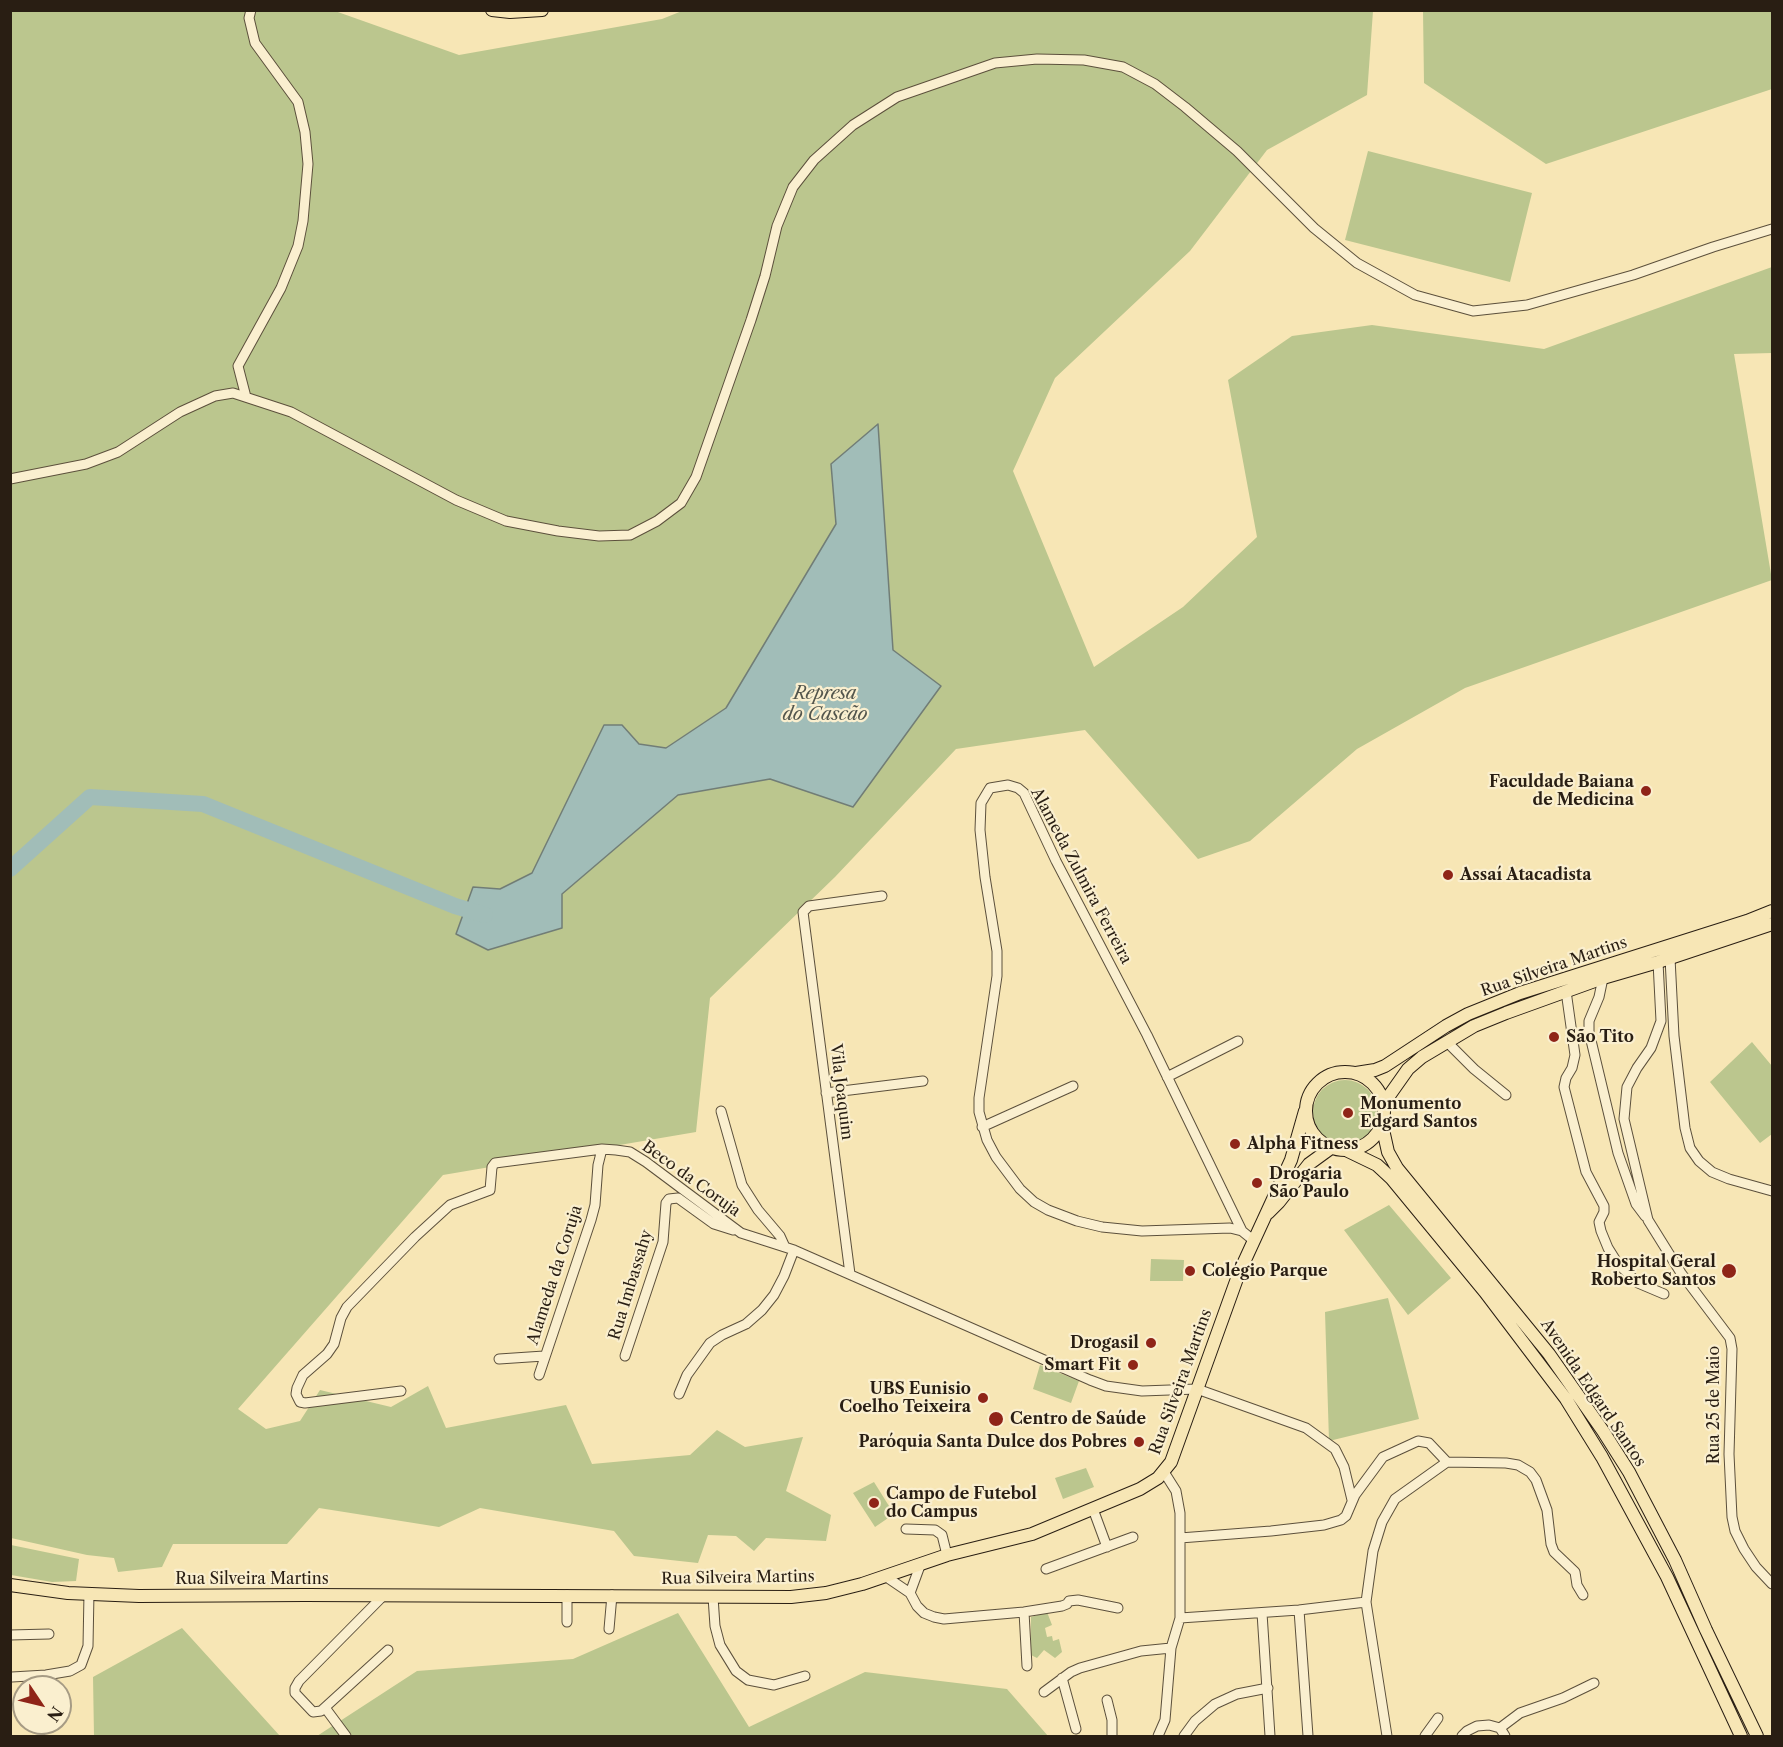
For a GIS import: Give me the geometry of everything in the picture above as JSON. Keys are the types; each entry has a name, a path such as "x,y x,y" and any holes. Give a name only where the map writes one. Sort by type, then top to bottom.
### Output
{"main road":[{"path":"492,10 510,12 542,10"},
{"name":"Rua Silveira Martins","path":"1384,1103 1408,1069 1447,1042 1485,1021 1664,956 1773,911"},
{"name":"Rua Silveira Martins","path":"1356,1073 1385,1066 1446,1026 1509,997 1773,924"},
{"path":"1338,1072 1356,1073 1369,1080 1378,1090 1384,1103 1382,1125 1374,1138 1362,1147 1348,1151 1331,1148 1317,1140 1308,1127 1305,1111 1310,1093 1322,1080 1338,1072"},
{"name":"Rua Silveira Martins","path":"1268,1214 1272,1198 1291,1160 1305,1111"},
{"name":"Avenida Edgard Santos","path":"1382,1125 1388,1152 1397,1168 1549,1354 1593,1416 1623,1464 1675,1560 1757,1737"},
{"name":"Rua Silveira Martins","path":"10,1586 38,1590 139,1596 791,1597 826,1593 862,1584 947,1555 1032,1534 1140,1489 1164,1472 1177,1452 1197,1389 1253,1240 1268,1214 1309,1164 1331,1148"},
{"name":"Avenida Edgard Santos","path":"1348,1151 1377,1165 1391,1178 1485,1292 1566,1398 1602,1457 1667,1577 1742,1737"}],"street":[{"path":"246,397 238,366 281,288 298,246 303,221 308,164 305,132 298,102 255,43 249,18 250,10"},
{"path":"10,479 86,464 118,452 180,412 215,396 233,393 291,412 445,494 506,521 599,536 630,535 657,521 681,504 696,477 755,309 777,226 793,187 814,160 853,125 897,97 995,63 1037,59 1084,60 1123,67 1155,84 1237,150 1314,228 1357,263 1415,295 1473,311 1527,305 1633,275 1773,229"},
{"name":"Alameda Zulmira Ferreira","path":"1242,1231 1218,1227 1142,1231 1102,1227 1060,1215 1034,1202 1020,1189 996,1157 982,1127 979,1098 997,976 997,951 985,877 980,813 986,792 997,786 1008,785 1024,793 1242,1231 1253,1240"},
{"name":"Vila Joaquim","path":"850,1274 803,914 809,906 882,896"},
{"path":"1664,956 1685,1128 1690,1148 1699,1161 1712,1172 1773,1191"},
{"name":"Rua 25 de Maio","path":"1664,956 1661,1021 1651,1048 1631,1077 1627,1087 1624,1108 1629,1140 1648,1220 1681,1273 1730,1338 1732,1349 1729,1454 1732,1517 1735,1531 1744,1549 1756,1567 1773,1584"},
{"path":"1602,978 1599,997 1589,1021 1593,1051 1626,1178 1636,1204 1648,1220"},
{"path":"1566,991 1575,1055 1564,1087 1586,1172 1604,1206 1599,1222 1601,1230 1618,1264 1638,1283 1664,1293"},
{"path":"1167,1077 1238,1041"},
{"path":"1447,1042 1474,1069 1506,1095"},
{"path":"826,1093 923,1081"},
{"path":"982,1127 1073,1086"},
{"path":"680,1394 687,1375 710,1343 746,1324 774,1296 784,1276 789,1248 758,1210 742,1185 721,1111"},
{"name":"Beco da Coruja","path":"401,1391 305,1403 300,1402 296,1394 303,1375 327,1354 334,1344 341,1318 347,1307 415,1237 450,1205 489,1190 492,1167 495,1163 602,1149 630,1152 741,1233 789,1248 1010,1347 1106,1386 1142,1391 1197,1389"},
{"name":"Alameda da Coruja","path":"538,1375 591,1220 595,1205 596,1174 602,1149"},
{"name":"Rua Imbassahy","path":"625,1356 663,1242 664,1207 669,1199 678,1198 714,1224 741,1233"},
{"path":"499,1359 544,1356"},
{"path":"1197,1389 1306,1428 1324,1440 1335,1449 1340,1458 1352,1500"},
{"path":"1180,1538 1226,1536 1324,1525 1341,1520 1346,1516 1352,1500 1383,1457 1418,1440 1429,1443 1447,1462"},
{"path":"1387,1737 1366,1602 1369,1568 1377,1536 1388,1509 1395,1499 1447,1462 1518,1465 1530,1472 1536,1480 1547,1510 1551,1544 1554,1551 1575,1572 1577,1586 1583,1595"},
{"path":"1158,1737 1166,1712 1171,1648 1179,1618 1179,1501 1164,1472"},
{"path":"1093,1509 1107,1547"},
{"path":"906,1529 935,1530 942,1535 947,1555"},
{"path":"1046,1569 1133,1537"},
{"path":"910,1593 921,1563"},
{"path":"885,1576 910,1593 917,1606 934,1617 944,1619 1024,1612 1067,1605 1069,1601 1078,1600 1118,1608"},
{"path":"46,1675 70,1671 81,1665 88,1646 89,1593"},
{"path":"384,1595 295,1688 298,1696 313,1712 326,1709 388,1650"},
{"path":"567,1595 567,1622"},
{"path":"609,1629 612,1595"},
{"path":"713,1597 715,1626 720,1645 736,1671 748,1680 774,1685 805,1676"},
{"path":"1179,1618 1299,1610 1366,1602"},
{"path":"1299,1610 1308,1737"},
{"path":"1024,1612 1028,1666"},
{"path":"1262,1613 1270,1737"},
{"path":"10,1635 49,1634"},
{"path":"1044,1692 1071,1672 1089,1665 1142,1651 1171,1648"},
{"path":"1062,1678 1076,1729"},
{"path":"1462,1737 1467,1731 1478,1726 1489,1725 1502,1732 1525,1710 1563,1698 1594,1683"},
{"path":"1184,1737 1195,1721 1215,1704 1236,1694 1268,1688"},
{"path":"1107,1700 1112,1720 1112,1737"},
{"path":"326,1709 346,1736"},
{"path":"1425,1737 1438,1718"}],"green space":[{"path":"11,11 335,11 459,55 662,19 682,11 1373,11 1367,95 1267,150 1190,251 1055,378 1013,471 1094,667 1183,607 1257,537 1228,380 1292,336 1372,325 1544,349 1772,267 1772,353 1734,354 1772,580 1465,688 1357,749 1250,841 1198,859 1085,730 956,749 835,877 710,998 696,1132 443,1175 238,1409 266,1429 300,1421 320,1390 391,1407 428,1386 446,1428 566,1405 592,1464 690,1455 717,1430 745,1447 803,1437 786,1491 831,1515 826,1541 766,1538 754,1551 736,1536 708,1535 698,1563 634,1556 614,1531 480,1508 439,1527 319,1508 287,1544 173,1544 162,1567 118,1572 114,1558 87,1555 11,1538","holes":["878,425 893,650 854,807 770,779 678,795 562,894 473,887 500,889 532,873 604,725 622,725 639,744 666,748 726,708 836,524 831,464"]},
{"path":"1423,11 1772,11 1772,89 1546,164 1424,83"},
{"path":"1368,151 1532,193 1510,282 1345,240"},
{"path":"1752,1042 1772,1066 1772,1134 1760,1143 1710,1082"},
{"path":"1345,1080 1357,1082 1368,1089 1375,1100 1377,1112 1375,1124 1368,1135 1357,1142 1345,1144 1333,1142 1322,1135 1315,1124 1313,1112 1315,1100 1322,1089 1333,1082"},
{"path":"1389,1205 1451,1278 1408,1315 1344,1230"},
{"path":"1151,1259 1184,1260 1183,1281 1150,1281"},
{"path":"1388,1298 1419,1419 1329,1441 1325,1312"},
{"path":"1040,1365 1079,1381 1071,1403 1033,1389"},
{"path":"1086,1468 1094,1487 1063,1499 1055,1478"},
{"name":"Campo de Futebol do Campus","path":"874,1482 894,1514 875,1527 853,1493"},
{"path":"11,1545 79,1559 76,1581 52,1582 11,1575"},
{"path":"1047,1612 1052,1625 1045,1628 1047,1637 1052,1636 1053,1641 1059,1639 1062,1652 1055,1658 1044,1650 1037,1658 1031,1655 1031,1617"},
{"path":"678,1613 749,1727 865,1672 1007,1689 1048,1736 317,1736 417,1671 573,1659"},
{"path":"182,1628 280,1736 94,1736 93,1677"}],"water":[{"name":"Represa do Cascão","path":"878,424 893,650 941,686 853,807 770,779 678,795 562,894 562,928 488,950 456,934 473,887 500,889 532,873 604,725 622,725 639,744 666,748 726,708 836,524 831,464"}],"waterway":[{"path":"10,869 90,797 203,804 455,906 485,915"}],"place":[{"name":"Faculdade Baiana de Medicina","path":"1646,791"},
{"name":"Assaí Atacadista","path":"1448,875"},
{"name":"São Tito","path":"1554,1037"},
{"name":"Monumento Edgard Santos","path":"1348,1113"},
{"name":"Alpha Fitness","path":"1235,1144"},
{"name":"Drogaria São Paulo","path":"1257,1183"},
{"name":"Colégio Parque","path":"1190,1271"},
{"name":"Hospital Geral Roberto Santos","path":"1729,1271"},
{"name":"Drogasil","path":"1151,1343"},
{"name":"Smart Fit","path":"1133,1365"},
{"name":"UBS Eunisio Coelho Teixeira","path":"983,1398"},
{"name":"Centro de Saúde","path":"996,1419"},
{"name":"Paróquia Santa Dulce dos Pobres","path":"1139,1442"},
{"name":"Campo de Futebol do Campus","path":"874,1503"}]}
